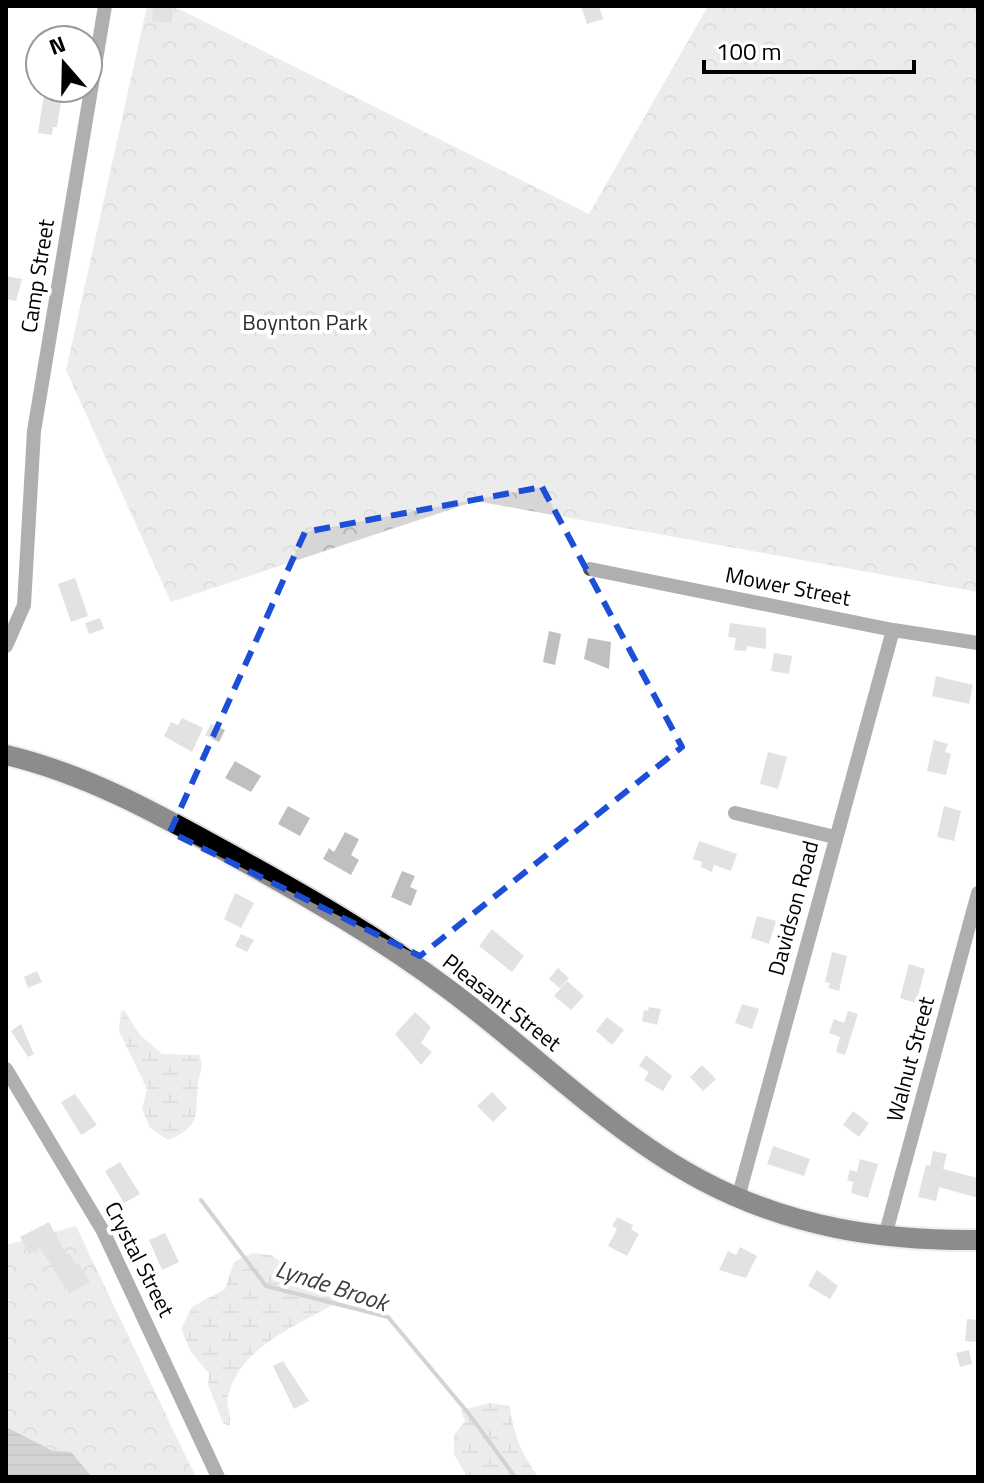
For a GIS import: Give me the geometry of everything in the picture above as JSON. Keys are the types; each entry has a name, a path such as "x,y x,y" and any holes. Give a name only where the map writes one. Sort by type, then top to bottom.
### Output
{"main road":[{"name":"Pleasant Street","path":"6,755 57,769 129,800 360,930 447,988 664,1157 738,1198 825,1227 885,1236 978,1240"}],"street":[{"name":"Camp Street","path":"6,646 24,605 34,431 88,124 105,6"},
{"name":"Mower Street","path":"590,569 893,630 978,643"},
{"name":"Davidson Road","path":"738,1198 893,630"},
{"path":"735,813 835,837"},
{"name":"Walnut Street","path":"885,1236 978,893"},
{"name":"Crystal Street","path":"6,1069 103,1231 218,1477"}],"highlighted area":[{"path":"542,487 682,747 420,956 170,832 305,532"}],"green space":[{"name":"Boynton Park","path":"147,6 173,6 589,214 708,6 978,6 978,592 476,501 171,602 66,370"},
{"path":"124,1010 139,1034 162,1054 199,1055 201,1059 194,1119 186,1130 168,1140 150,1128 142,1109 147,1089 119,1031 121,1011"},
{"path":"76,1226 196,1477 81,1477 6,1454 6,1245"},
{"path":"252,1253 271,1255 338,1302 273,1338 245,1363 228,1395 229,1426 223,1423 208,1384 209,1374 191,1352 181,1329 192,1307 225,1289 234,1262"},
{"path":"490,1403 510,1406 519,1443 538,1477 467,1477 454,1454 454,1435 465,1421 461,1410"}],"shaded area":[{"path":"6,1427 53,1451 71,1452 92,1477 6,1477"}],"building":[{"path":"153,6 173,6 172,23 152,21"},
{"path":"581,6 599,6 603,19 587,24"},
{"path":"43,104 61,104 57,127 53,127 52,135 38,133"},
{"path":"6,276 22,279 16,301 6,299"},
{"path":"75,578 88,616 71,622 58,584"},
{"path":"100,618 104,629 89,634 85,623"},
{"path":"730,623 766,628 766,649 747,646 746,651 734,650 736,638 728,637"},
{"path":"549,631 561,634 555,665 543,662"},
{"path":"588,638 611,642 609,669 584,659"},
{"path":"774,653 792,656 789,674 771,671"},
{"path":"936,676 973,685 969,704 932,696"},
{"path":"182,718 203,728 192,752 164,736 171,722 178,725"},
{"path":"211,724 225,730 219,742 205,735"},
{"path":"934,740 948,744 945,752 951,754 946,775 927,771"},
{"path":"768,752 787,757 778,789 760,784"},
{"path":"235,761 261,776 251,792 225,778"},
{"path":"288,806 310,818 300,836 278,824"},
{"path":"944,806 961,811 954,841 937,837"},
{"path":"345,832 359,839 351,855 359,860 351,875 323,859 329,848 334,852"},
{"path":"699,841 737,854 731,871 714,865 712,872 701,867 702,862 693,859"},
{"path":"402,871 415,876 410,887 417,890 411,906 391,897"},
{"path":"235,893 254,903 241,928 224,919"},
{"path":"757,916 776,921 769,944 751,938"},
{"path":"492,929 524,956 512,972 479,946"},
{"path":"241,934 254,940 247,952 235,946"},
{"path":"832,952 847,956 839,991 828,988 830,983 825,982"},
{"path":"909,964 925,969 916,1003 900,998"},
{"path":"558,968 569,978 560,988 549,979"},
{"path":"37,971 42,982 28,988 24,977"},
{"path":"567,981 584,996 571,1010 554,996"},
{"path":"742,1004 759,1009 752,1029 735,1023"},
{"path":"649,1007 661,1009 657,1025 642,1021 644,1010 648,1011"},
{"path":"848,1011 858,1014 845,1055 836,1052 840,1037 829,1033 834,1019 844,1023"},
{"path":"415,1012 431,1027 421,1043 432,1052 421,1065 395,1034"},
{"path":"607,1017 624,1030 612,1045 596,1031"},
{"path":"21,1024 34,1054 28,1057 11,1031"},
{"path":"646,1055 672,1076 663,1091 644,1080 649,1072 639,1066"},
{"path":"702,1065 716,1079 703,1091 690,1077"},
{"path":"492,1092 507,1108 493,1122 477,1106"},
{"path":"75,1094 97,1125 81,1135 61,1102"},
{"path":"853,1111 869,1123 859,1137 843,1125"},
{"path":"773,1146 810,1159 804,1176 767,1164"},
{"path":"933,1151 947,1154 943,1169 978,1178 978,1198 939,1187 936,1201 918,1197"},
{"path":"860,1159 878,1164 868,1198 851,1193 853,1182 847,1180 850,1170 857,1172"},
{"path":"120,1162 140,1194 124,1203 105,1171"},
{"path":"617,1217 633,1225 631,1229 639,1234 627,1256 608,1246 617,1229 612,1226"},
{"path":"49,1222 66,1254 69,1253 76,1265 79,1264 90,1282 69,1293 40,1248 29,1254 20,1237"},
{"path":"165,1233 179,1262 162,1270 149,1240"},
{"path":"740,1247 757,1256 746,1278 719,1270 728,1251 736,1255"},
{"path":"817,1270 838,1286 830,1299 808,1286"},
{"path":"967,1319 978,1320 978,1342 965,1341"},
{"path":"969,1350 972,1364 960,1367 956,1353"},
{"path":"283,1361 309,1401 294,1409 273,1366"}],"waterway":[{"name":"Lynde Brook","path":"201,1200 266,1286 388,1317 469,1414 515,1477"}]}
